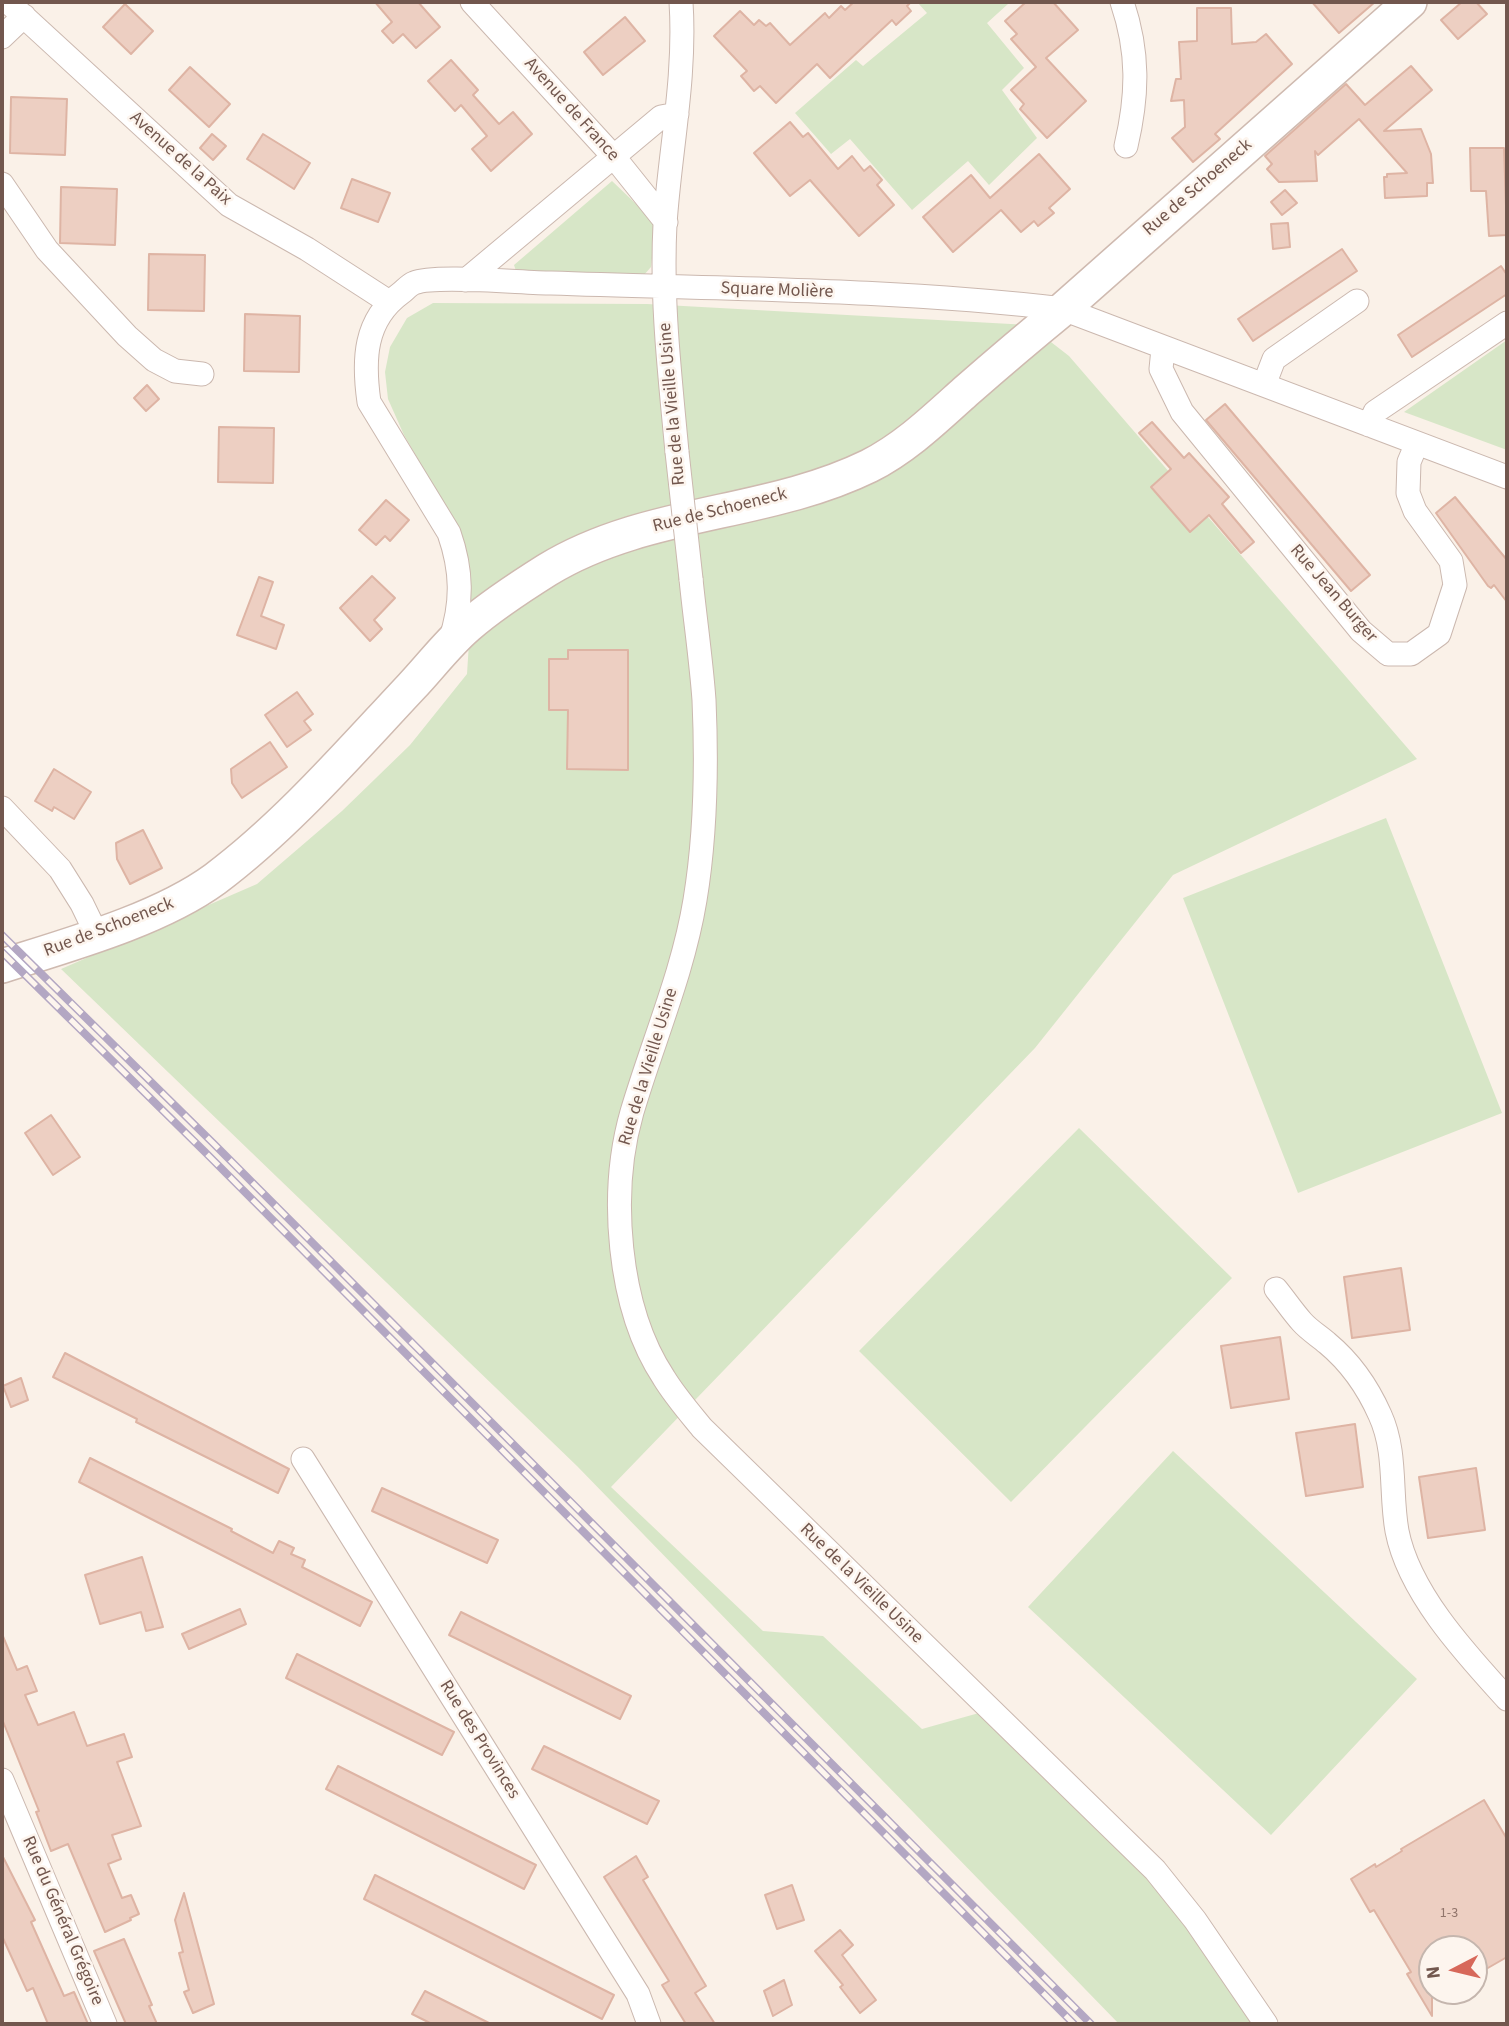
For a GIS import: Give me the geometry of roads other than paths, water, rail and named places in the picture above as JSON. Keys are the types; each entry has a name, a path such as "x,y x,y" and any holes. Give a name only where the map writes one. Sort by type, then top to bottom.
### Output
{"main road":[{"name":"Rue de Schoeneck","path":"2,966 97,934 174,904 212,881 252,850 340,762 468,626 550,568 585,551 649,528 776,499 869,466 911,440 1410,2"}],"street":[{"name":"Avenue de France","path":"472,2 614,157 666,222"},
{"path":"448,646 460,605 457,556 449,533 369,402 365,362 367,342 374,323 389,302 414,283 466,280 663,287 666,222 684,41 681,2"},
{"path":"1122,2 1132,30 1136,75 1133,117 1126,146"},
{"name":"Avenue de la Paix","path":"2,37 16,9 229,205 307,249 389,302"},
{"path":"466,280 661,117 677,114"},
{"path":"2,184 47,250 127,336 154,360 175,371 202,374"},
{"name":"Square Molière","path":"663,287 999,302 1063,309"},
{"name":"Rue de la Vieille Usine","path":"663,287 677,452 704,698 706,787 703,841 682,960 631,1115 623,1154 619,1218 623,1261 634,1311 646,1345 663,1377 702,1428 1155,1870 1195,1920 1266,2024"},
{"path":"1264,385 1274,359 1357,301"},
{"path":"1063,309 1507,477"},
{"path":"1368,425 1375,412 1507,323"},
{"name":"Rue Jean Burger","path":"1163,348 1161,369 1182,412 1361,631 1388,654 1411,654 1439,634 1455,585 1451,561 1415,511 1408,493 1409,462 1417,443"},
{"path":"2,808 60,869 97,934"},
{"path":"1276,1289 1303,1324 1343,1359 1365,1387 1381,1417 1388,1441 1393,1466 1397,1531 1408,1564 1437,1614 1507,1699"},
{"name":"Rue des Provinces","path":"303,1459 638,1994 649,2024"},
{"name":"Rue du Général Grégoire","path":"2,1780 105,2024"}],"railway":[{"path":"2,935 214,1144 1091,2024"},
{"path":"2,952 206,1153 1074,2024"}]}
